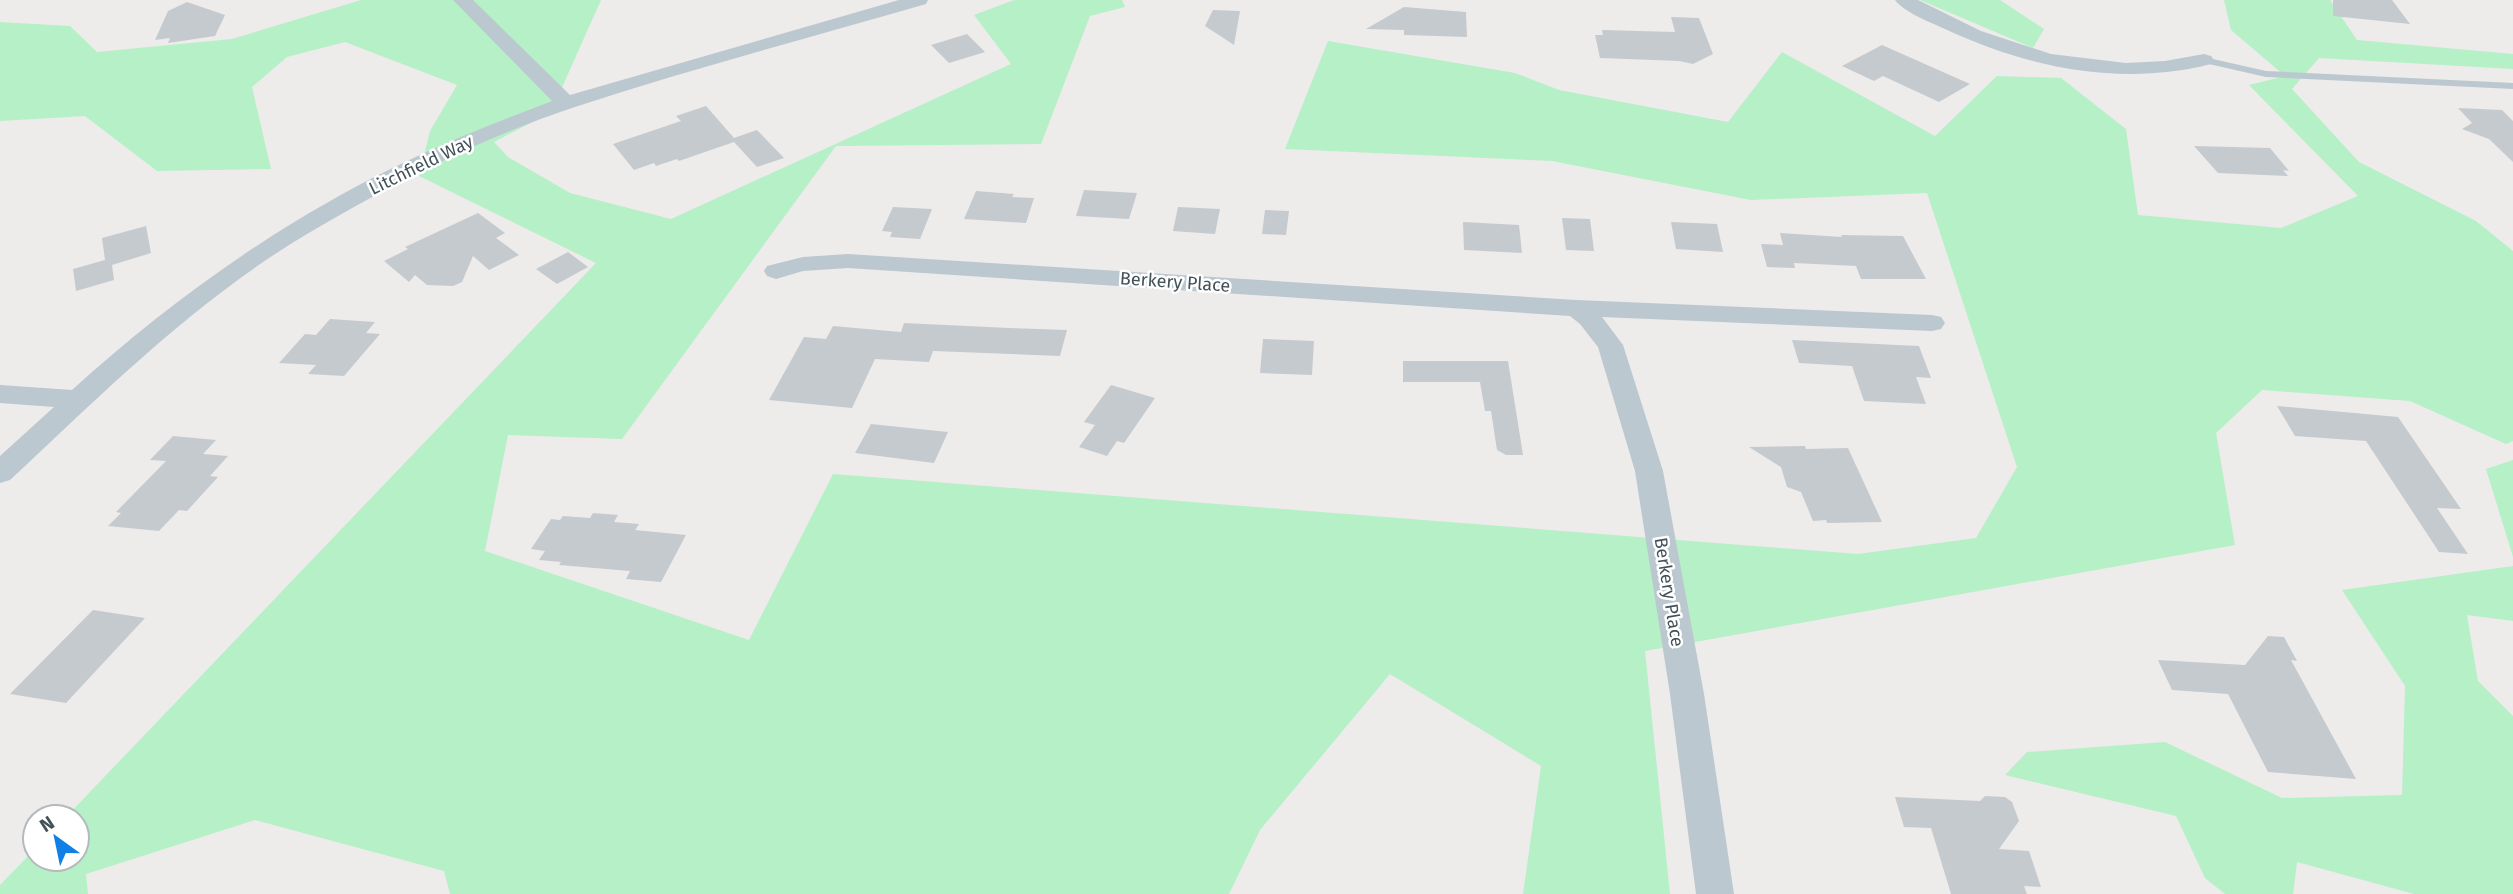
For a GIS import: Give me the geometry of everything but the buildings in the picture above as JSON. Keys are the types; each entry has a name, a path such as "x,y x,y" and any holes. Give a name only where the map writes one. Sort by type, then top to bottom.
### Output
{"street":[{"path":"463,0 566,103"},
{"name":"Litchfield Way","path":"0,473 131,351 186,307 297,230 410,168 566,103 919,0"},
{"path":"1904,0 1970,35 2001,47 2043,58 2122,69 2153,69 2204,60"},
{"name":"Berkery Place","path":"776,271 803,264 848,261 1576,308 1932,323"},
{"name":"Berkery Place","path":"1576,308 1589,318 1610,345 1649,471 1686,694 1715,894"},
{"path":"0,394 77,400"}],"lane":[{"path":"2204,60 2266,74 2513,86"}],"green space":[{"path":"361,0 601,0 551,112 494,142 508,157 570,193 671,219 1011,64 974,15 1014,0 1122,0 1125,7 1090,16 1041,144 836,146 622,439 508,435 485,551 749,640 833,474 1858,554 1976,538 2017,467 1927,193 1751,200 1552,161 1285,149 1328,41 1515,73 1559,90 1728,122 1782,52 1935,136 1997,76 2061,78 2126,129 2138,215 2281,228 2358,196 2249,85 2285,76 2231,30 2224,0 2330,0 2357,40 2513,54 2513,69 2319,58 2292,89 2359,162 2476,221 2513,251 2513,441 2506,444 2410,401 2262,390 2216,433 2235,545 1645,651 1670,894 1523,894 1541,766 1390,674 1260,830 1229,894 450,894 444,871 255,820 91,872 91,803 79,803 596,263 419,176 430,131 457,85 345,42 287,57 252,87 271,169 157,171 85,116 0,121 0,22 70,26 97,52 232,39"},
{"path":"1920,0 2000,0 2044,29 2033,48"},
{"path":"2513,460 2513,557 2486,469"},
{"path":"2513,566 2513,621 2467,615 2478,681 2513,716 2513,894 2414,894 2297,862 2293,894 2225,894 2205,878 2176,816 2005,775 2027,752 2165,742 2282,798 2402,795 2405,686 2342,590"},
{"path":"21,863 21,873 89,873 86,874 88,894 0,894 0,885"}]}
